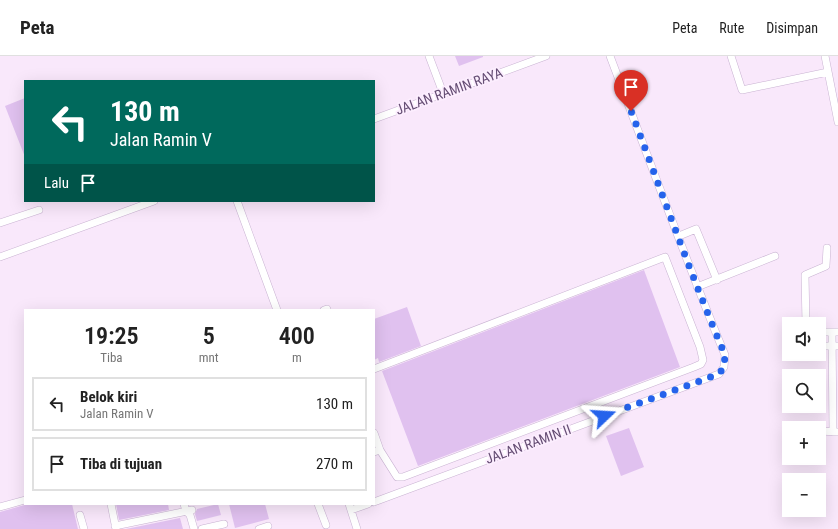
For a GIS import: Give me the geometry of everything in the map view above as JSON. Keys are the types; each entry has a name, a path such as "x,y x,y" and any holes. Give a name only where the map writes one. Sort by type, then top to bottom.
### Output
{"street":[{"path":"429,56 443,93"},
{"name":"JALAN RAMIN RAYA","path":"375,119 546,56"},
{"path":"610,56 697,287 775,256"},
{"path":"731,56 741,89 743,90 828,72"},
{"path":"825,56 838,122"},
{"path":"0,257 151,202"},
{"path":"237,202 278,309"},
{"path":"0,223 39,210"},
{"path":"679,236 696,229 717,280"},
{"path":"806,317 805,275 826,266 827,248"},
{"path":"375,369 664,258 666,259 700,348 703,360 701,364 694,367 399,478 377,451 375,439"},
{"name":"JALAN RAMIN II","path":"375,502 719,374 724,367 725,355 697,287"},
{"path":"835,332 835,432"},
{"path":"0,507 24,500"},
{"path":"111,505 115,528 189,509 194,529"},
{"path":"318,505 326,525"},
{"path":"357,529 350,507 362,505"},
{"path":"80,514 84,529"},
{"path":"202,529 224,524"},
{"path":"259,529 268,526"}],"building":[{"path":"455,56 483,56 483,57 459,66"},
{"path":"24,98 24,154 5,106"},
{"path":"644,270 680,367 418,466 382,371"},
{"path":"407,307 421,346 379,362 378,358 375,360 375,319"},
{"path":"629,428 644,467 621,476 606,436"},
{"path":"24,505 72,505 78,529 0,529 0,512"},
{"path":"116,505 168,505 169,510 119,520"},
{"path":"218,505 221,515 197,521 195,514 197,509"},
{"path":"229,505 265,505 269,519 235,528"},
{"path":"180,518 183,529 126,529"}],"route":[{"path":"604,416 719,374 724,367 725,355 697,287 631,111"}]}
